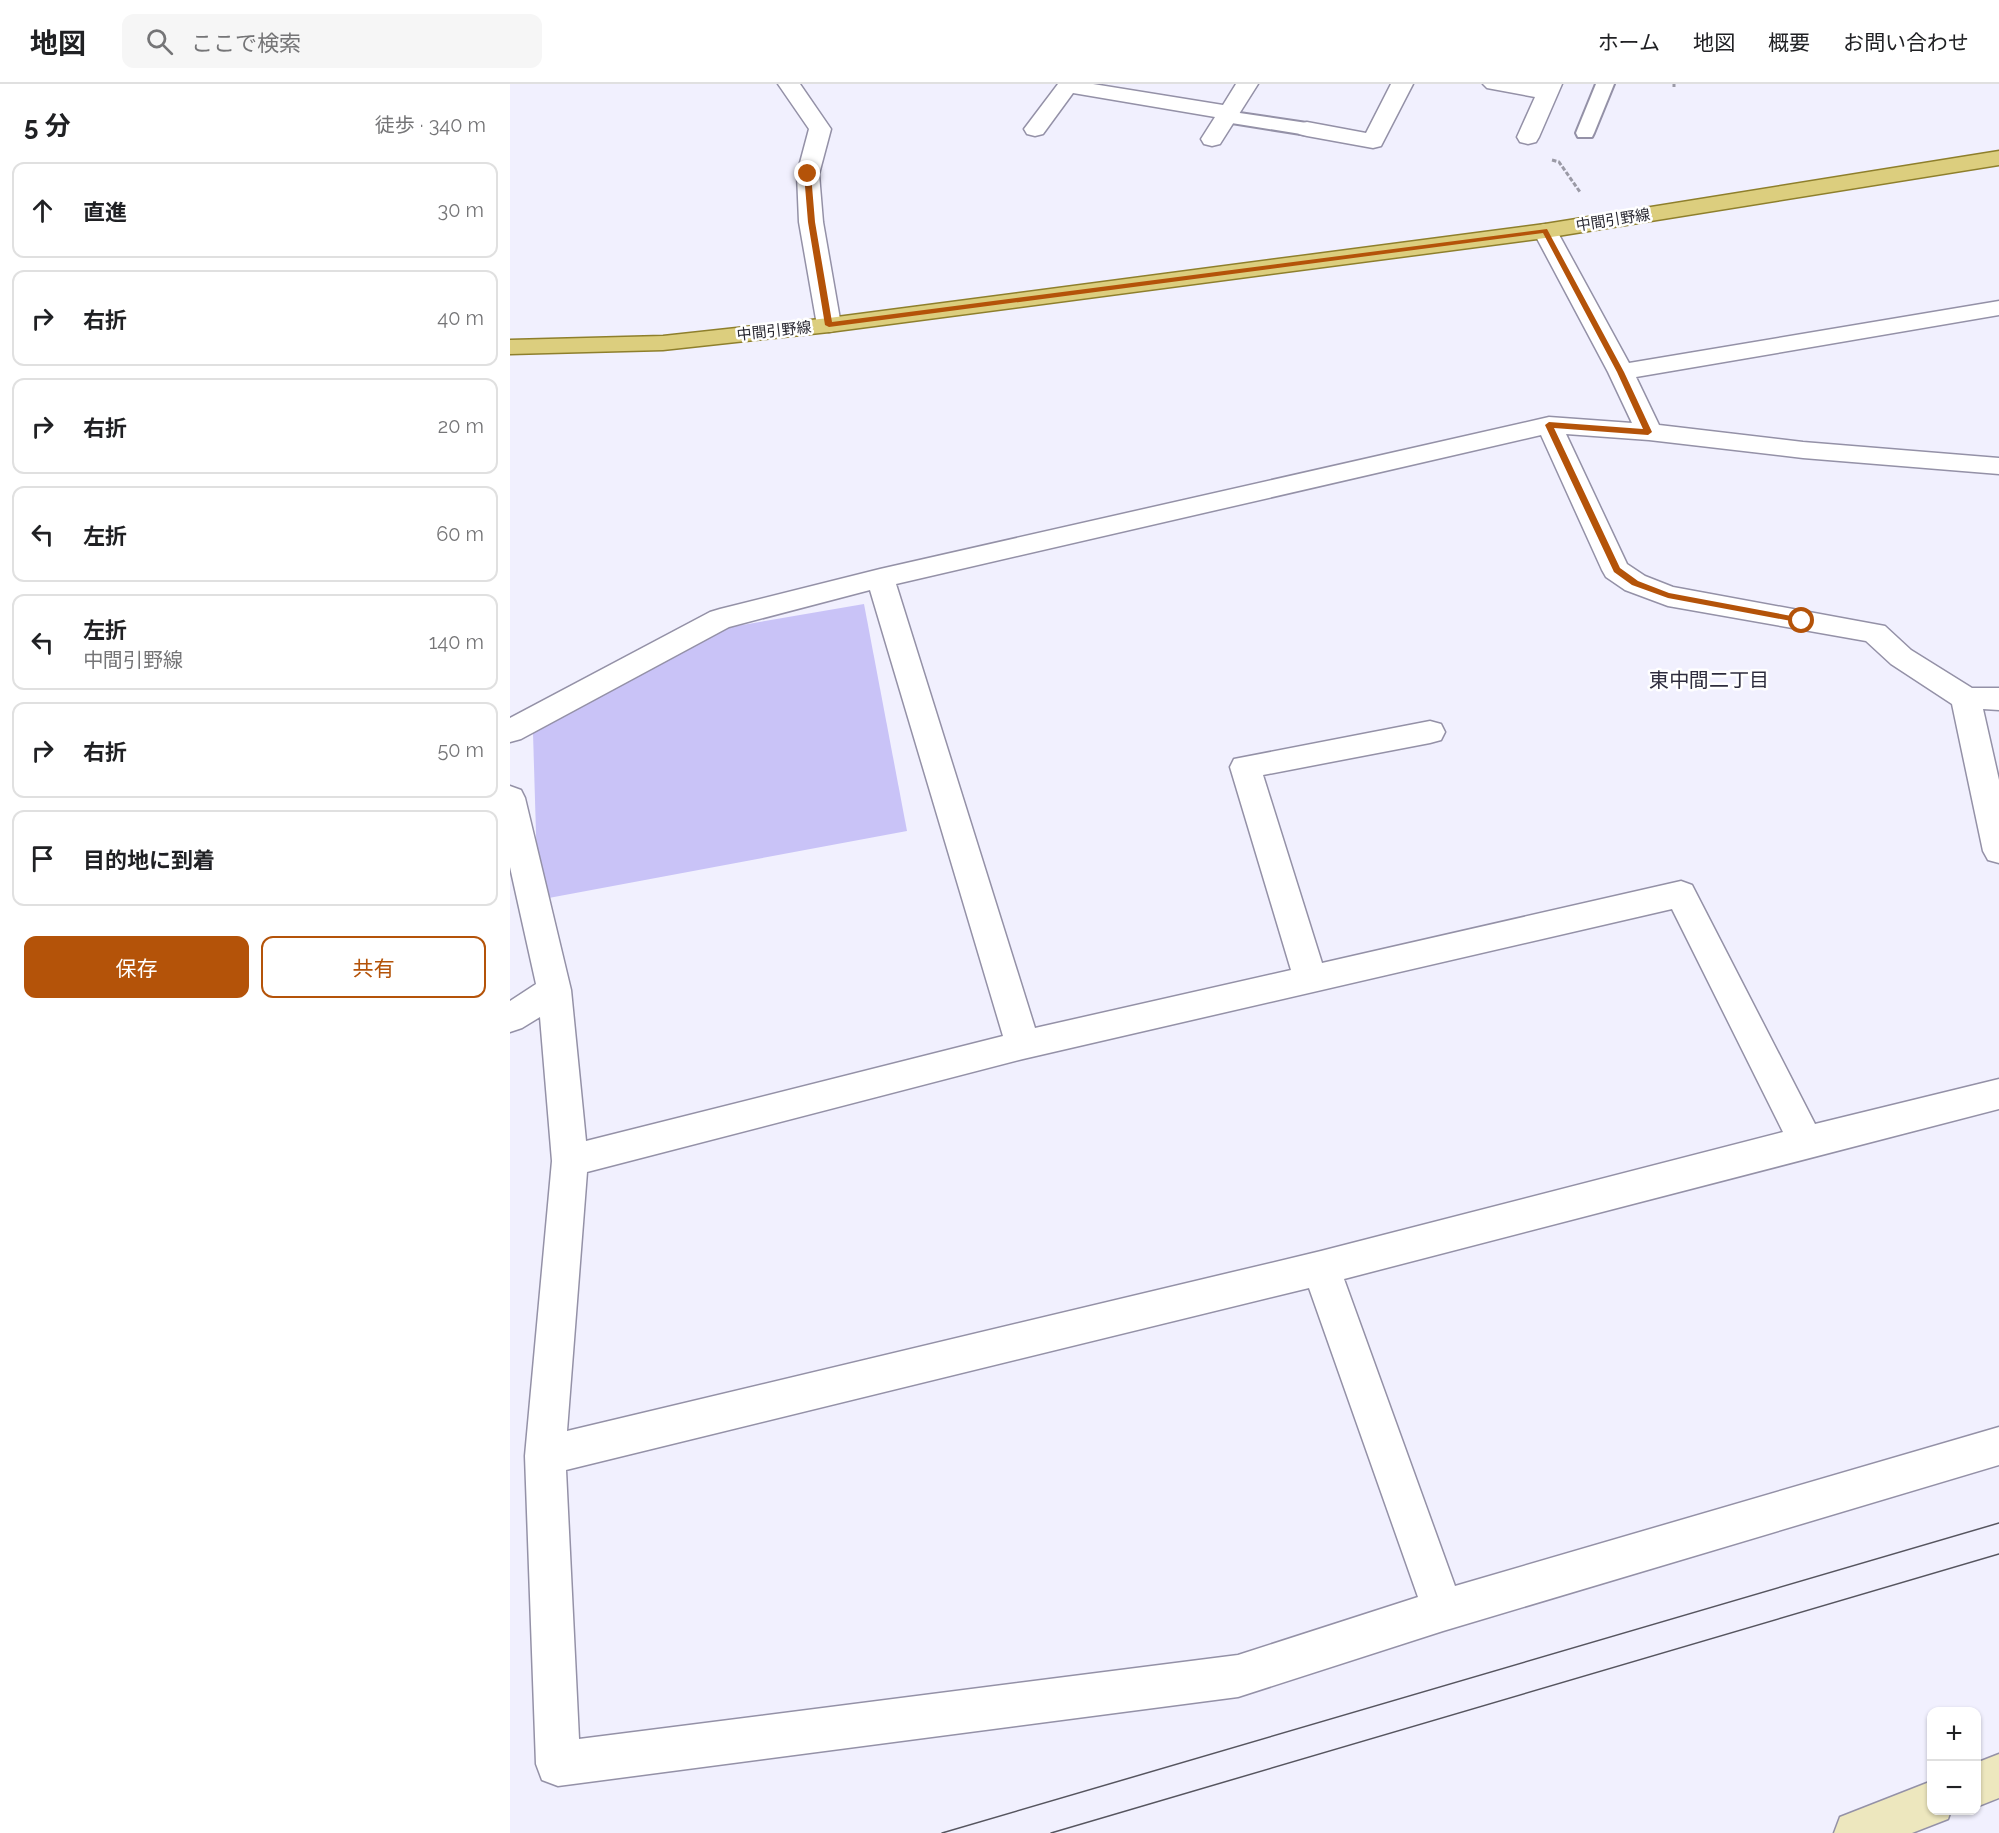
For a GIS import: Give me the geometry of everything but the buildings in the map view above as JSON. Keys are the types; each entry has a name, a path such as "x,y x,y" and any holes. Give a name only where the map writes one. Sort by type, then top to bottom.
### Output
{"main road":[{"name":"中間引野線","path":"510,347 663,343 829,325 1545,231 1999,158"}],"street":[{"path":"789,84 820,129 808,174 811,222 829,325"},
{"path":"1212,139 1247,84"},
{"path":"1307,129 1373,141 1402,84"},
{"path":"1494,84 1549,89 1528,137"},
{"path":"1035,129 1068,85 1227,115"},
{"path":"1545,231 1621,372 1648,432"},
{"path":"1621,372 1989,310 1999,334"},
{"path":"1549,425 1616,570 1635,583 1668,596 1875,633 1901,657 1966,698 1999,699"},
{"path":"510,731 720,619 880,578 1549,425 1648,432 1803,450 1999,466"},
{"path":"880,578 1023,1045"},
{"path":"1966,698 1999,851"},
{"path":"1310,979 1245,767 1430,732"},
{"path":"510,798 554,990 570,1161 545,1456 558,1764 1238,1676 1443,1610 1999,1446"},
{"path":"570,1161 1023,1045 1681,894 1806,1142"},
{"path":"510,1018 554,990"},
{"path":"545,1456 1321,1268 1999,1094"},
{"path":"1321,1268 1443,1610"},
{"path":"1981,1783 1999,1776"},
{"path":"1857,1833 1927,1805"}],"lane":[{"path":"1585,133 1605,84"},
{"path":"1227,115 1307,129"}],"path":[{"path":"1528,137 1530,153 1559,162 1583,197"}],"shaded area":[{"path":"864,604 907,831 538,900 533,733 719,629"}],"tram line":[{"path":"942,1833 1999,1523"},
{"path":"1051,1833 1999,1554"}],"district":[{"name":"東中間二丁目","path":"1709,680"}],"route":[{"path":"808,174 811,222 829,325 1545,231 1621,372 1648,432 1549,425 1616,570 1635,583 1668,596 1802,621"}]}
